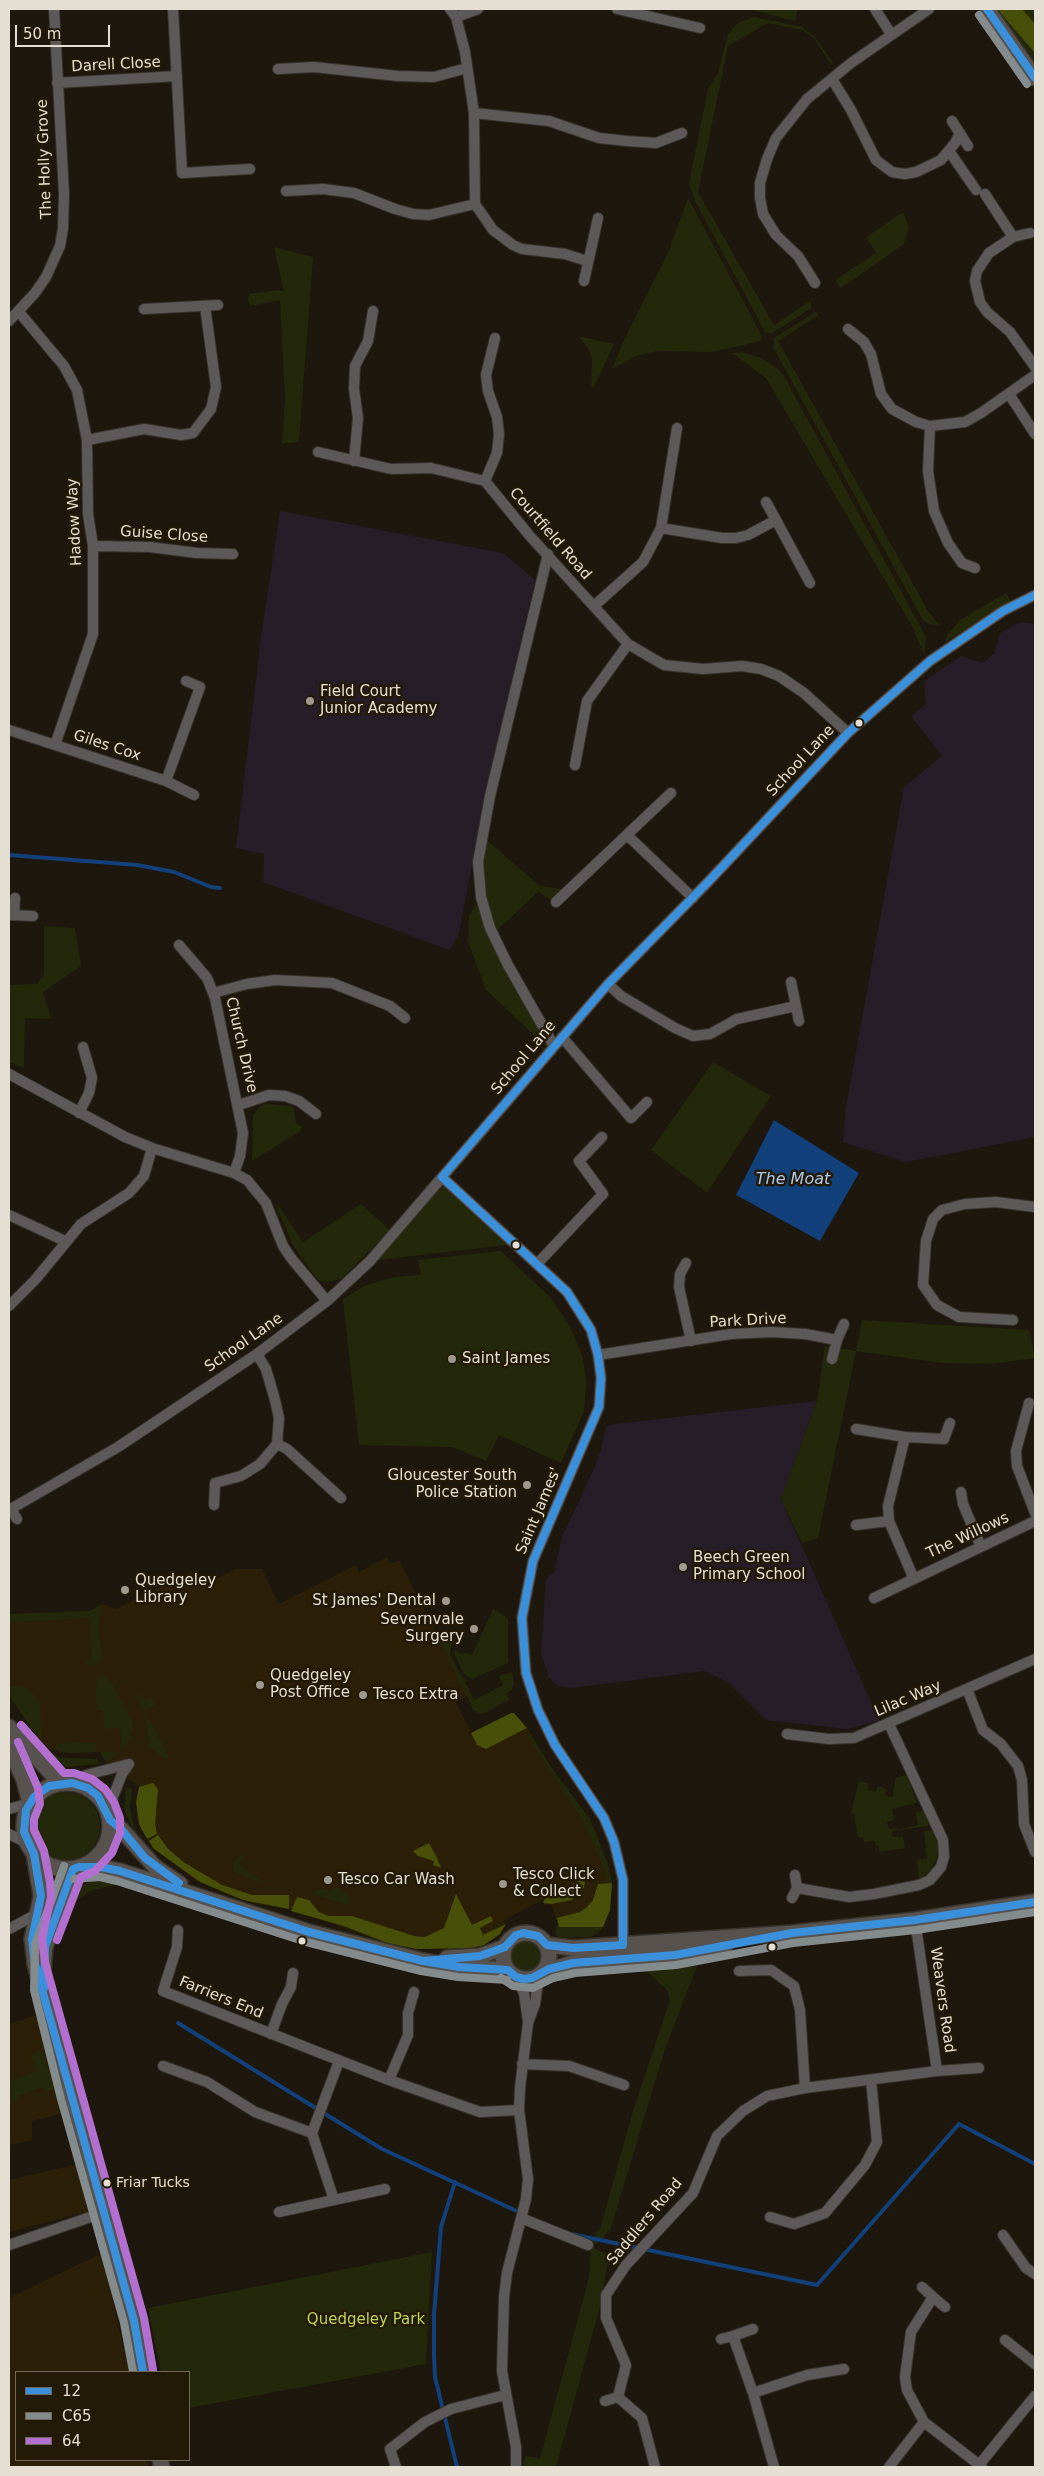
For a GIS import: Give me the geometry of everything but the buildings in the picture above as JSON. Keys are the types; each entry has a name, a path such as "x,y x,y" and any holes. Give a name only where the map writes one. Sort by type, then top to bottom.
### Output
{"street":[{"name":"The Holly Grove","path":"9,321 19,312 46,278 60,246 63,228 64,194 54,9"},
{"name":"Darell Close","path":"173,9 182,173 250,169"},
{"path":"478,9 453,13 468,68 474,113 475,204 493,230 513,245 522,249 566,254 588,261"},
{"path":"617,9 637,11 700,28"},
{"path":"875,9 891,34"},
{"path":"814,283 798,256 769,225 763,214 760,183 767,159 776,138 807,99 851,63 930,9"},
{"path":"987,9 1035,78"},
{"path":"278,69 314,67 398,76 434,77 468,68"},
{"name":"Darell Close","path":"57,83 177,76"},
{"path":"832,79 851,110 876,160 892,172 905,174 916,172 941,160 960,133"},
{"path":"474,113 549,121 599,138 627,141 656,143 682,134"},
{"path":"952,121 968,146"},
{"path":"949,151 1013,238"},
{"path":"286,191 323,189 354,193 413,214 429,215 475,204"},
{"path":"584,281 598,218"},
{"path":"1030,233 1013,238 989,253 977,271 976,291 986,312 1010,332 1035,367"},
{"path":"144,308 218,305"},
{"path":"87,440 124,435 144,429 181,434 193,433 211,408 216,387 205,306"},
{"path":"354,461 358,418 354,388 355,366 368,341 373,311"},
{"name":"Hadow Way","path":"19,312 64,366 73,382 77,390 87,440 88,514 93,546 93,634 55,745"},
{"path":"848,329 864,342 871,354 881,394 892,409 916,422 930,426 964,422 1035,375"},
{"path":"318,452 391,469 431,468 485,482 497,452 499,434 497,417 488,391 486,375 495,338"},
{"path":"1009,394 1035,434"},
{"path":"930,426 928,471 934,511 957,556 962,562 975,568"},
{"path":"594,606 642,562 662,528 677,428"},
{"name":"Courtfield Road","path":"485,482 628,644 664,665 703,669 742,666 761,669 779,676 804,693 848,733"},
{"path":"766,502 810,583"},
{"path":"662,528 722,538 736,538 748,535 776,520"},
{"name":"Guise Close","path":"93,546 150,547 197,553 232,554"},
{"path":"548,554 490,796 478,862 481,897 490,928 508,965 554,1046"},
{"name":"School Lane","path":"17,1519 10,1510 118,1447 257,1354 327,1301 370,1262 608,984 693,898 848,733 930,661 1003,611 1035,595"},
{"path":"575,765 587,701 628,644"},
{"path":"166,781 200,687 186,682"},
{"name":"Giles Cox","path":"9,730 166,781 194,795"},
{"path":"556,902 671,793"},
{"path":"627,835 693,898"},
{"path":"15,898 11,915 33,916"},
{"name":"Church Drive","path":"179,946 207,978 213,992 243,1133 240,1156 234,1173"},
{"name":"Church Drive","path":"213,992 275,980 332,983 390,1006 405,1018"},
{"path":"791,982 799,1021"},
{"path":"608,984 621,996 675,1028 693,1036 710,1034 736,1019 796,1006"},
{"path":"562,1037 631,1118 647,1102"},
{"path":"79,1113 89,1093 92,1078 83,1047"},
{"path":"9,1074 79,1113 152,1148 234,1173 247,1180 260,1194 283,1246 327,1301"},
{"name":"Church Drive","path":"238,1105 269,1095 285,1096 299,1101 316,1114"},
{"path":"537,1264 602,1194 579,1161 602,1137"},
{"path":"9,1306 47,1267 65,1241 82,1224 129,1193 144,1176 152,1148"},
{"name":"Saint James'","path":"442,1178 567,1292 581,1310 591,1330 598,1355 601,1378 599,1407 533,1561 522,1618 526,1673 538,1710 555,1745 604,1818 616,1847 622,1880 623,1952"},
{"path":"1013,1320 959,1317 937,1305 923,1285 926,1241 933,1219 942,1210 965,1204 996,1202 1035,1207"},
{"path":"9,1215 65,1241"},
{"name":"Park Drive","path":"686,1263 680,1274 679,1287 691,1341"},
{"path":"832,1359 844,1324"},
{"name":"Park Drive","path":"598,1355 731,1334 772,1332 805,1334 837,1340"},
{"path":"214,1505 215,1483 241,1476 260,1464 277,1444 279,1418 275,1400 266,1370 257,1354"},
{"path":"1030,1403 1016,1452 1017,1466 1035,1513"},
{"path":"856,1429 904,1437 944,1439 950,1423"},
{"path":"904,1437 888,1506 888,1521 914,1579"},
{"path":"277,1444 287,1449 340,1498"},
{"path":"961,1492 963,1504 981,1547"},
{"path":"856,1525 888,1521"},
{"name":"The Willows","path":"874,1598 1035,1521"},
{"name":"Lilac Way","path":"787,1734 829,1739 854,1738 1035,1659"},
{"path":"967,1689 983,1730 1001,1744 1018,1766 1022,1780 1024,1824 1035,1852"},
{"path":"797,1888 848,1897 874,1894 919,1885 930,1880 941,1867 944,1856 943,1840 889,1724"},
{"path":"9,1727 66,1783 88,1788 98,1796 108,1816 155,1867 195,1893"},
{"path":"9,1746 24,1780 30,1804"},
{"path":"44,1988 45,1947 76,1868 94,1859 103,1848 110,1831 108,1816 122,1774 129,1764 95,1772 40,1792 30,1804 23,1824 41,1896 32,1945 35,1964 44,1988 68,2087 105,2212 134,2320 143,2371"},
{"path":"9,1809 30,1804"},
{"path":"9,1834 52,1867 101,1867 120,1871 195,1893 309,1932 423,1961 512,1973 524,1979 573,1963 623,1952 915,1920 1035,1902"},
{"path":"792,1898 797,1888 795,1875"},
{"path":"9,1929 37,1914"},
{"name":"Weavers Road","path":"915,1920 937,2071 980,2068"},
{"name":"Farriers End","path":"178,1930 177,1947 163,1991 339,2061 480,2112 519,2110"},
{"path":"516,2467 516,2447 505,2396 502,2353 504,2297 507,2274 521,2218 528,2179 519,2110 522,2064 528,2023 535,2004 541,1974 549,1958 547,1945 538,1936 523,1933 516,1935 505,1947 503,1954 524,1993 528,2023"},
{"path":"547,1945 623,1952"},
{"path":"423,1961 480,1956 505,1947"},
{"path":"739,1971 771,1970 794,1986 800,2010 805,2088"},
{"name":"Farriers End","path":"272,2034 282,2004 291,1987 293,1974"},
{"path":"389,2080 408,2035 408,2013 414,1992"},
{"path":"334,2200 312,2133 339,2061"},
{"path":"522,2064 569,2066 624,2085"},
{"path":"163,2066 207,2082 255,2112 312,2133"},
{"name":"Saddlers Road","path":"618,2397 626,2365 606,2318 606,2295 626,2265 693,2193 717,2136 743,2111 767,2096 805,2088 937,2071"},
{"path":"770,2217 794,2224 825,2213 865,2165 877,2142 871,2080"},
{"path":"279,2212 385,2189"},
{"path":"9,2245 105,2212"},
{"path":"521,2218 588,2245"},
{"path":"1003,2235 1026,2268 1035,2274"},
{"path":"922,2287 944,2307"},
{"path":"933,2297 911,2332 905,2377 907,2390 924,2422 980,2466 1035,2396"},
{"path":"721,2339 753,2330"},
{"path":"733,2336 753,2393 774,2467"},
{"path":"1005,2340 1035,2364"},
{"path":"753,2393 807,2375 844,2369"},
{"path":"396,2467 390,2449 438,2413 505,2396"},
{"path":"605,2400 618,2397 642,2418 655,2467"},
{"path":"889,2467 924,2422"}],"shaded area":[{"name":"Field Court Junior Academy","path":"280,511 503,553 535,580 487,786 459,933 450,950 263,882 264,854 236,848 261,637"},
{"path":"1020,622 1035,624 1035,1137 906,1162 843,1142 846,1107 904,787 942,756 911,716 926,704 924,681 961,656 982,663 994,654 1000,633"},
{"name":"Beech Green Primary School","path":"817,1401 781,1499 879,1720 848,1729 766,1720 729,1683 704,1671 571,1688 558,1686 549,1678 541,1654 546,1579 554,1572 562,1537 598,1460 607,1425"},
{"path":"387,1557 391,1564 399,1560 468,1695 456,1702 477,1745 486,1749 527,1728 553,1770 590,1819 608,1864 612,1883 610,1910 603,1927 559,1927 551,1904 544,1905 543,1900 504,1920 506,1924 500,1934 484,1945 460,1949 417,1949 387,1943 289,1909 255,1904 224,1893 193,1878 151,1845 143,1832 138,1817 136,1802 139,1787 104,1760 101,1752 70,1753 49,1748 38,1738 9,1695 9,1614 90,1611 102,1604 116,1609 195,1570 203,1586 235,1569 262,1569 279,1604 356,1565 359,1572"},
{"path":"38,2015 64,2113 32,2121 32,2140 9,2145 9,2024"},
{"path":"77,2164 89,2211 10,2232 9,2180"},
{"path":"102,2253 129,2371 15,2371 15,2461 147,2461 149,2467 9,2467 9,2298"}],"green space":[{"path":"748,9 798,9 795,21"},
{"path":"996,9 1035,9 1035,61"},
{"path":"997,9 1022,9 1035,24 1035,53"},
{"path":"754,17 802,27 815,37 833,63 831,65 814,38 802,30 768,23 728,46 698,192 774,325 810,301 811,308 771,334 765,332 695,201 689,183 708,89 718,73 728,34 738,23"},
{"path":"688,198 762,336 761,341 712,352 657,351 639,355 612,369 624,340 668,253"},
{"path":"903,212 909,227 904,244 841,288 835,280 876,253 866,237"},
{"path":"274,247 313,257 299,442 282,444 285,398 280,300 250,306 248,299 249,294 279,290 284,292"},
{"path":"816,312 819,315 778,341 928,611 939,625 928,624 923,620 774,349 774,338"},
{"path":"580,338 614,344 594,387 591,387 592,359 589,350"},
{"path":"742,352 761,358 778,369 784,376 926,637 924,655 913,628 766,378 732,353"},
{"path":"1006,593 1011,601 945,642 948,634 960,620"},
{"path":"482,836 540,886 569,890 556,902 538,892 493,934 481,897"},
{"path":"476,904 510,982 507,984 514,981 550,1043 547,1047 486,990 468,941 469,916"},
{"path":"44,926 75,928 81,966 43,992 51,1019 25,1018 24,1068 9,1062 9,985 37,984 44,974"},
{"path":"713,1062 771,1096 707,1193 651,1150"},
{"path":"261,1105 291,1106 294,1109 296,1123 302,1127 299,1132 252,1161 253,1115"},
{"path":"442,1177 515,1244 370,1261"},
{"path":"361,1204 390,1230 341,1279 325,1282 318,1280 294,1247 276,1206 278,1205 303,1242"},
{"path":"501,1251 551,1298 570,1326 583,1358 586,1383 584,1411 561,1463 499,1435 486,1461 452,1447 359,1445 343,1299 366,1285 395,1277 421,1275 418,1260"},
{"path":"862,1320 1029,1330 1035,1358 990,1364 942,1363 856,1351"},
{"path":"825,1346 856,1351 818,1538 802,1543 781,1499 817,1401"},
{"path":"102,1604 98,1629 103,1659 96,1665 89,1665 84,1662 92,1659 90,1618 9,1622 9,1614 90,1611"},
{"path":"493,1609 508,1618 508,1663 472,1679 464,1674 454,1653 455,1650 463,1655 464,1653 472,1655"},
{"path":"443,1632 448,1636 446,1641 452,1643 450,1654 462,1677 468,1681 465,1682 474,1700 503,1685 499,1676 512,1672 514,1683 512,1690 506,1694 509,1700 483,1714 474,1711 437,1635"},
{"path":"96,1677 106,1677 110,1680 132,1721 132,1732 125,1748 105,1762 101,1752 119,1752 122,1749 120,1728 104,1729 103,1710 97,1710"},
{"path":"15,1686 29,1689 40,1703 42,1739 35,1734 9,1695 9,1687"},
{"path":"140,1693 144,1701 152,1697 156,1705 145,1711 169,1757 165,1759 150,1748 145,1716 138,1696"},
{"path":"514,1713 527,1728 486,1749 477,1745 471,1733"},
{"path":"530,1734 553,1770 590,1819 608,1864 612,1883 607,1883 604,1867 580,1816 532,1743 528,1735"},
{"path":"95,1743 95,1752 60,1752 56,1748 56,1744"},
{"path":"42,1748 61,1758 97,1759 99,1764 67,1767 49,1760 38,1750"},
{"path":"906,1775 917,1803 892,1809 894,1820 887,1822 889,1829 897,1828 897,1830 918,1825 916,1813 921,1811 925,1813 929,1821 928,1826 892,1831 892,1837 903,1836 905,1848 879,1852 879,1845 876,1845 875,1841 864,1842 863,1837 858,1838 854,1814 851,1813 859,1781 869,1784 868,1790 876,1792 878,1786 886,1789 885,1795 892,1797 896,1778"},
{"path":"153,1783 158,1789 155,1824 157,1834 147,1839 139,1824 136,1802 139,1787"},
{"path":"126,1787 132,1789 130,1808 134,1826 140,1839 138,1840 124,1810"},
{"path":"66,1792 79,1795 90,1802 97,1813 100,1826 97,1839 90,1850 79,1857 66,1860 53,1857 42,1850 35,1839 32,1826 35,1813 42,1802 53,1795"},
{"path":"932,1830 938,1845 937,1859 931,1870 919,1879 917,1860 927,1859 924,1831"},
{"path":"158,1835 168,1849 185,1863 222,1885 252,1895 289,1895 289,1909 243,1900 200,1882 154,1849 149,1841"},
{"path":"429,1843 441,1868 433,1865 434,1861 418,1856 413,1851"},
{"path":"243,1854 246,1857 238,1862 245,1870 262,1880 270,1880 256,1881 234,1872 233,1862"},
{"path":"99,1879 116,1879 113,1886 92,1890 77,1900 71,1896 82,1885"},
{"path":"580,1880 585,1881 584,1888 572,1900 551,1904 543,1903 545,1899"},
{"path":"612,1883 610,1910 603,1927 559,1927 557,1918 580,1912 593,1900 598,1884"},
{"path":"339,1887 341,1891 351,1896 348,1905 316,1895 315,1892 326,1888 328,1892"},
{"path":"456,1894 472,1925 491,1916 493,1921 480,1928 483,1935 506,1924 500,1934 484,1945 471,1948 417,1949 387,1943 344,1926 291,1911 297,1897 309,1900 319,1912 329,1916 352,1916 414,1936 425,1937 444,1928"},
{"path":"559,1923 559,1927 603,1927 598,1933 590,1937 561,1938 556,1935 555,1930"},
{"path":"526,1941 537,1945 541,1956 537,1967 526,1971 515,1967 511,1956 515,1945"},
{"path":"697,1966 665,2049 610,2231 592,2247 609,2256 599,2310 556,2467 523,2467 525,2456 540,2458 589,2278 591,2247 595,2233 600,2229 633,2111 670,2000 667,1990 643,1968"},
{"path":"42,2050 54,2089 45,2092 43,2087 17,2096 18,2100 13,2102 9,2081 36,2072 31,2054"},
{"name":"Quedgeley Park","path":"432,2252 426,2364 190,2408 190,2371 161,2371 148,2308"}],"water":[{"name":"The Moat","path":"774,1120 859,1173 820,1241 736,1195"}],"waterway":[{"path":"9,855 137,865 174,872 211,887 220,888"},
{"path":"178,2023 382,2149 521,2213"},
{"path":"571,2234 817,2285 959,2124 1035,2164"},
{"path":"455,2182 441,2227 434,2314 434,2357 435,2377 457,2467"}],"transit line":[{"name":"12","path":"987,9 1035,78"},
{"name":"C65","path":"979,15 1027,84"},
{"name":"12","path":"423,1961 480,1956 505,1947 516,1935 523,1933 538,1936 547,1945 573,1948 623,1945 623,1880 614,1842 604,1818 555,1745 538,1710 526,1673 522,1618 533,1561 599,1407 601,1378 598,1355 591,1330 567,1292 442,1177 608,984 709,881 848,733 930,661 1003,611 1035,595"},
{"name":"64","path":"21,1725 64,1773 74,1773 92,1779 105,1789 114,1802 120,1818 120,1833 112,1853 95,1871 81,1877 57,1940"},
{"name":"64","path":"18,1742 38,1788 40,1804 34,1819 34,1830 44,1851 50,1882 51,1897 42,1939 45,1962 144,2318 153,2370"},
{"name":"12","path":"143,2371 134,2321 35,1964 32,1939 41,1896 34,1854 24,1832 26,1810 34,1797 49,1786 72,1783 88,1788 98,1796 110,1820 121,1829 145,1858 179,1883"},
{"name":"C65","path":"64,1866 35,1945 34,1990 61,2099 124,2323 133,2371"},
{"name":"12","path":"44,1988 45,1947 73,1869 79,1867 101,1867 120,1871 309,1932 423,1961 459,1967 508,1970 516,1977 524,1979 532,1978 549,1969 573,1963 675,1955 792,1933 915,1920 1035,1902"},
{"name":"C65","path":"74,1879 100,1877 117,1881 306,1942 421,1971 458,1977 507,1980"},
{"name":"C65","path":"501,1978 513,1986 533,1988 553,1978 575,1973 676,1965 793,1943 916,1930 1035,1912"}],"place":[{"name":"Field Court Junior Academy","path":"310,701"},
{"name":"Saint James","path":"452,1359"},
{"name":"Gloucester South Police Station","path":"527,1485"},
{"name":"Beech Green Primary School","path":"683,1567"},
{"name":"Quedgeley Library","path":"125,1590"},
{"name":"St James' Dental","path":"446,1601"},
{"name":"Severnvale Surgery","path":"474,1629"},
{"name":"Quedgeley Post Office","path":"260,1685"},
{"name":"Tesco Extra","path":"363,1695"},
{"name":"Tesco Car Wash","path":"328,1880"},
{"name":"Tesco Click & Collect","path":"503,1884"},
{"name":"Friar Tucks","path":"107,2183"}]}
